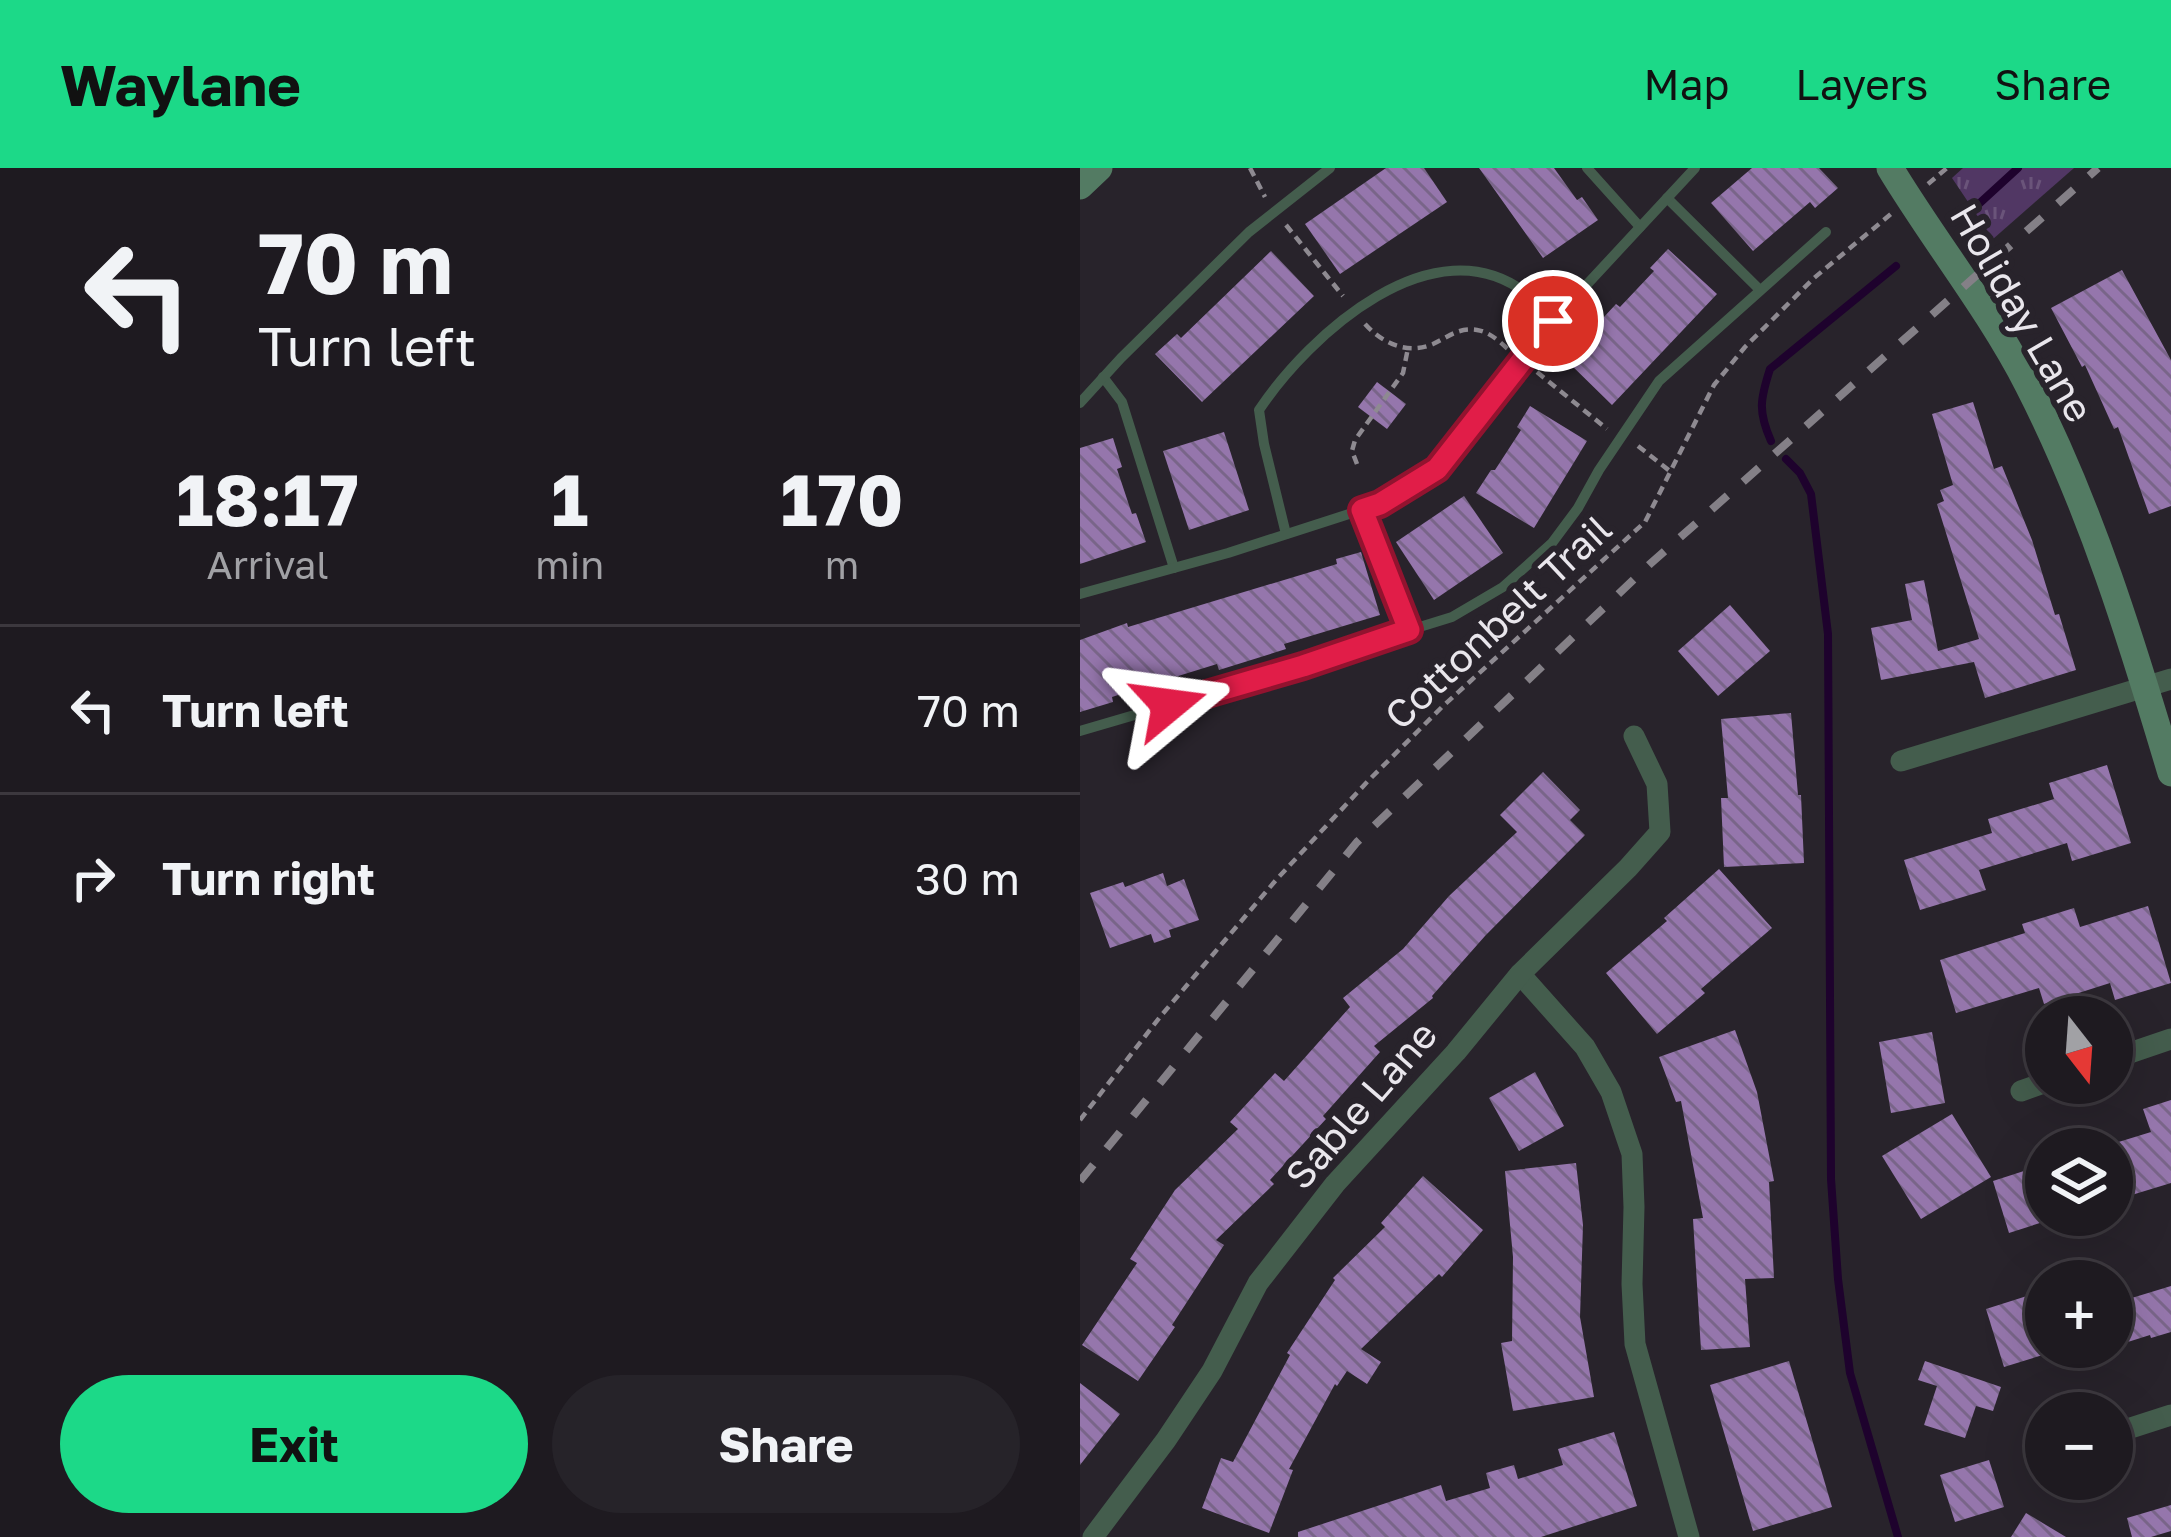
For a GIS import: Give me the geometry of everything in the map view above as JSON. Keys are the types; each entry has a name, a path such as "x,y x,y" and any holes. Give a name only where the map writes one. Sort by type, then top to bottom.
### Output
{"street":[{"path":"1080,185 1099,168"},
{"name":"Holiday Lane","path":"1890,168 2027,383 2158,684 2171,773"},
{"path":"1900,761 2158,684"},
{"name":"Sable Lane","path":"1093,1537 1212,1371 1258,1283 1335,1184 1520,974 1660,832 1657,784 1634,736"},
{"path":"1520,974 1585,1047 1611,1092 1631,1154 1635,1344 1689,1537"},
{"path":"2133,1052 2171,1039"},
{"path":"2020,1091 2025,1089"},
{"path":"2133,1427 2171,1414"}],"lane":[{"path":"1080,403 1249,232 1330,168"},
{"path":"1587,168 1640,227"},
{"path":"1080,594 1380,504 1437,469 1553,321 1695,168"},
{"path":"1667,198 1760,290"},
{"path":"1080,731 1452,617 1503,586 1552,543 1659,381 1826,232"},
{"path":"1286,534 1259,410 1308,351 1354,310 1409,278 1458,270 1495,278 1526,293 1553,321"},
{"path":"1102,377 1122,402 1174,568"},
{"path":"1362,510 1409,630"}],"path":[{"path":"1250,168 1275,212 1377,336 1408,348 1430,345 1459,330 1490,334 1604,427 1671,472"},
{"name":"Cottonbelt Trail","path":"1080,1120 1276,880 1368,781 1576,581 1645,522 1714,385 1744,347 1814,278 1947,168"},
{"path":"1357,464 1352,451 1355,440 1403,373 1408,348"}],"green space":[{"path":"1963,168 2074,168 1993,239 1952,178"}],"building":[{"path":"1386,168 1424,168 1447,202 1340,274 1305,224"},
{"path":"1479,168 1554,168 1598,220 1543,258"},
{"path":"1752,168 1819,168 1838,188 1815,208 1810,202 1753,251 1711,203"},
{"path":"1668,249 1717,294 1612,405 1565,359 1654,271 1650,268"},
{"path":"1271,251 1314,296 1202,402 1155,354 1177,334 1181,338"},
{"path":"2122,270 2171,360 2171,506 2149,514 2118,427 2114,429 2085,365 2082,367 2051,308"},
{"path":"1377,382 1406,404 1387,429 1358,407"},
{"path":"1973,402 1994,469 2002,466 2032,540 2076,670 1985,698 1974,662 1881,680 1871,628 1912,620 1905,584 1924,580 1938,651 1979,639 1937,504 1944,501 1940,490 1953,485 1932,414"},
{"path":"1530,406 1587,441 1534,528 1476,493 1521,430 1517,427"},
{"path":"1224,432 1249,510 1189,530 1163,451"},
{"path":"1113,438 1122,467 1117,469 1146,542 1080,564 1080,448"},
{"path":"1464,496 1503,553 1434,600 1396,542"},
{"path":"1361,552 1380,615 1219,670 1217,664 1146,686 1080,712 1080,640 1337,564 1336,559"},
{"path":"1730,605 1770,651 1718,696 1678,651"},
{"path":"1791,713 1804,863 1724,867 1721,798 1728,798 1721,719"},
{"path":"2107,765 2131,843 2072,861 2067,843 1979,870 1986,890 1920,910 1904,860 1992,833 1988,819 2054,799 2049,783"},
{"path":"1543,772 1580,810 1570,820 1585,835 1485,936 1433,998 1374,1046 1380,1052 1270,1180 1274,1184 1216,1240 1224,1245 1138,1381 1082,1345 1137,1263 1130,1259 1175,1190 1238,1129 1230,1122 1275,1073 1284,1081 1350,1007 1343,998 1403,949 1449,896 1517,832 1500,815"},
{"path":"1719,869 1772,928 1657,1034 1606,973"},
{"path":"1163,873 1167,886 1184,879 1199,920 1169,930 1171,937 1154,943 1151,934 1110,948 1090,893"},
{"path":"2148,906 2171,983 2128,996 2114,996 2110,983 2069,996 2042,996 2039,988 1956,1013 1940,960 2025,933 2022,924 2074,908 2080,927"},
{"path":"1735,1030 1757,1092 1774,1181 1769,1182 1774,1278 1745,1279 1750,1347 1701,1350 1693,1219 1703,1218 1681,1101 1676,1102 1659,1057"},
{"path":"1932,1032 1945,1103 1891,1113 1879,1042"},
{"path":"1535,1072 1564,1126 1519,1151 1489,1098"},
{"path":"2171,1100 2171,1183 2133,1195 2133,1138 2151,1132 2143,1109"},
{"path":"1952,1114 1991,1177 1921,1219 1882,1156"},
{"path":"1576,1163 1583,1225 1580,1317 1594,1397 1513,1411 1501,1343 1512,1341 1513,1257 1505,1171"},
{"path":"2025,1171 2025,1228 2009,1233 1993,1181"},
{"path":"1423,1176 1483,1230 1442,1277 1439,1274 1361,1349 1381,1362 1367,1384 1347,1371 1335,1384 1289,1469 1293,1470 1269,1533 1202,1508 1221,1458 1233,1462 1287,1353 1333,1278 1385,1227 1381,1223"},
{"path":"2171,1286 2171,1332 2133,1340 2133,1298"},
{"path":"2025,1297 2025,1360 2004,1367 1986,1309"},
{"path":"1789,1361 1832,1507 1753,1531 1710,1385"},
{"path":"1925,1361 2001,1387 1993,1411 1976,1406 1965,1438 1924,1425 1937,1386 1918,1380"},
{"path":"1080,1383 1120,1414 1080,1465"},
{"path":"1614,1432 1637,1506 1541,1537 1298,1537 1298,1532 1441,1485 1446,1501 1490,1488 1486,1473 1514,1465 1518,1479 1563,1465 1558,1449"},
{"path":"1989,1460 2004,1507 1955,1522 1940,1475"},
{"path":"2171,1505 2171,1531 2132,1537 2127,1518"},
{"path":"2026,1513 2066,1537 2011,1537"}],"waterway":[{"path":"1970,212 2018,168"},
{"path":"1771,441 1762,405 1770,369 1896,266"},
{"path":"1786,459 1811,494 1828,634 1831,1179 1838,1279 1850,1373 1898,1537"}],"railway":[{"path":"1080,1181 1357,842 1650,564 2098,168"}],"route":[{"path":"1169,705 1409,630 1362,510 1437,469 1553,321"}]}
